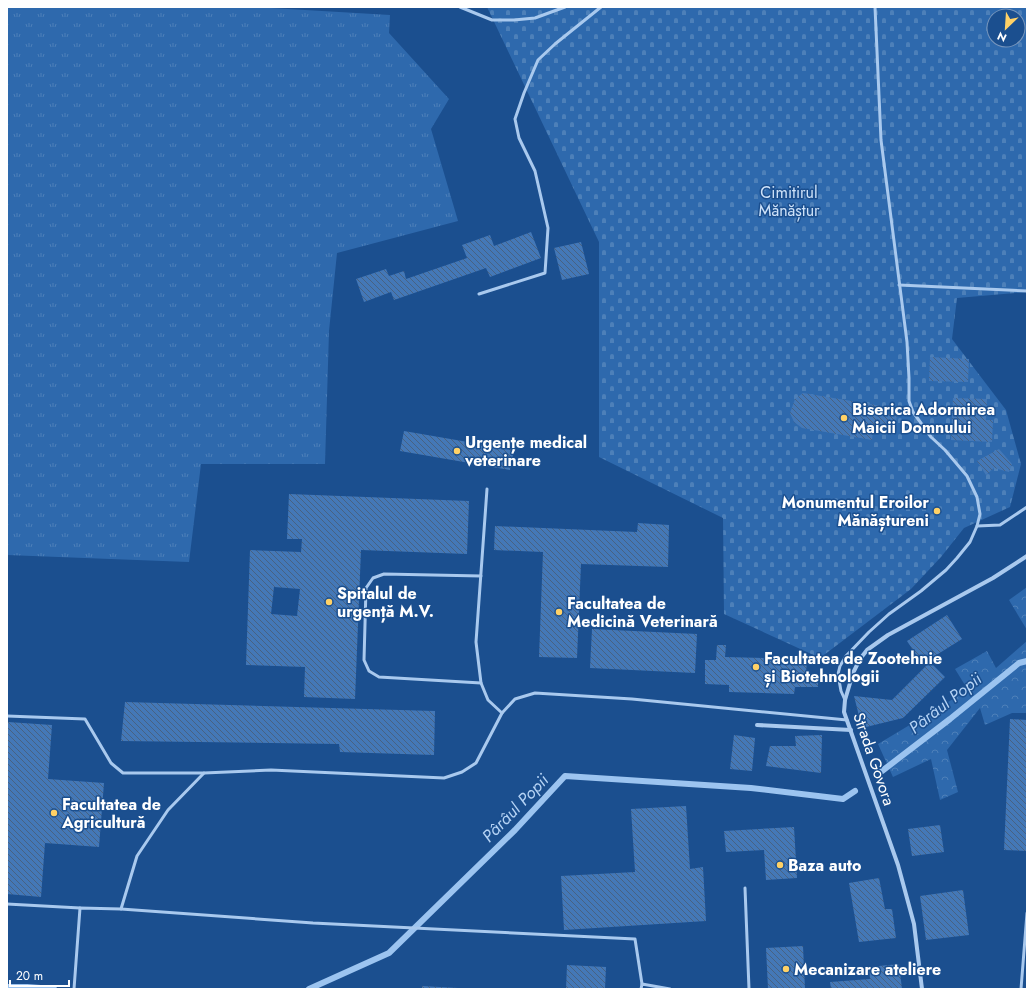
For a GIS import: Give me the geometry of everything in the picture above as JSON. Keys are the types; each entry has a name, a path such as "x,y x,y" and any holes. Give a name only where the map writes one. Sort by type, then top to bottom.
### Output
{"street":[{"name":"Strada Govora","path":"922,989 914,924 898,865 844,712 845,700 853,672 867,650 888,635 993,578 1027,556"},
{"path":"757,726 851,730"}],"lane":[{"path":"460,7 492,20 535,18 565,7"},
{"path":"479,294 545,274 548,228 535,171 519,138 515,119 538,60 555,44 601,7"},
{"path":"845,700 838,680 838,674 840,666 846,656 889,614 921,591 946,570 970,542 977,526 980,514 977,497 967,476 931,437 913,412 909,401 907,342 881,140 875,7"},
{"path":"899,285 1027,291"},
{"path":"486,489 476,642 481,683 488,700 502,713"},
{"path":"977,526 1000,525 1027,508"},
{"path":"481,576 384,574 374,578 366,588 364,660 369,671 379,677 481,683"},
{"path":"7,716 85,719 112,763 123,773 204,773 271,770 444,778 462,772 476,762 502,713 515,699 535,693 632,699 847,720"},
{"path":"121,910 137,856 168,810 204,773"},
{"path":"745,888 749,989"},
{"path":"7,904 313,923 635,939 642,989"},
{"path":"74,989 80,908"},
{"path":"1021,989 1027,913"},
{"path":"642,984 670,989"}],"green space":[{"path":"7,7 252,7 390,15 389,33 449,99 431,129 458,221 337,253 329,331 325,464 201,464 189,562 7,555"},
{"name":"Cimitirul Mănăștur","path":"487,7 1027,7 1027,292 957,298 952,339 1006,410 1021,464 1010,507 964,528 941,557 911,589 820,658 724,614 723,518 599,457 599,242"},
{"path":"1027,587 1027,630 1009,600"},
{"path":"1027,641 1027,713 1012,713 985,725 980,708 947,750 958,792 940,800 931,759 893,777 878,744 968,690 955,669 987,651 996,668"}],"building":[{"path":"531,232 541,258 490,277 486,268 394,300 391,292 364,302 356,279 386,269 389,276 404,271 406,279 467,258 462,245 490,235 494,246"},
{"path":"581,242 589,274 562,280 554,248"},
{"path":"930,357 969,359 968,382 929,381"},
{"name":"Biserica Adormirea Maicii Domnului","path":"803,393 882,406 881,413 897,415 894,435 873,431 872,440 802,428 794,422 790,413 795,399"},
{"path":"953,398 987,399 986,420 993,420 992,442 951,440"},
{"name":"Urgențe medical veterinare","path":"404,431 514,450 510,470 400,451"},
{"path":"999,449 1012,464 1009,472 994,468 986,475 977,461"},
{"name":"Spitalul de urgență M.V.","path":"289,494 469,501 467,554 361,550 355,699 304,697 305,667 246,665 250,550 301,552 302,539 287,539","holes":["274,587 300,589 297,616 271,614"]},
{"name":"Facultatea de Medicină Veterinară","path":"638,523 669,525 668,567 581,564 577,658 539,657 543,552 494,550 495,526 637,532"},
{"path":"947,615 962,639 922,664 907,641"},
{"path":"592,629 697,634 695,673 590,668"},
{"name":"Facultatea de Zootehnie și Biotehnologii","path":"717,645 726,645 725,657 807,659 806,674 818,675 818,687 795,687 794,694 729,692 729,685 705,684 705,660 716,660"},
{"path":"930,662 945,677 903,718 862,728 854,696 892,700"},
{"path":"125,702 435,711 434,755 340,752 339,744 121,741"},
{"path":"1010,719 1027,720 1027,851 1004,850"},
{"name":"Facultatea de Agricultură","path":"8,722 52,725 48,779 104,783 99,847 45,843 41,897 7,894"},
{"path":"734,735 755,738 752,771 730,769"},
{"path":"822,735 821,773 766,766 770,746 796,746 795,736"},
{"path":"686,806 690,869 703,867 706,921 564,930 561,876 635,872 631,809"},
{"path":"940,825 944,852 912,856 908,829"},
{"name":"Baza auto","path":"794,827 797,878 766,880 764,850 726,852 724,831"},
{"path":"879,878 885,909 892,909 896,938 859,942 849,883"},
{"path":"963,890 969,935 926,940 920,896"},
{"name":"Mecanizare ateliere","path":"803,946 805,989 768,989 766,948"},
{"path":"899,964 902,989 831,989 830,982 870,979 869,967"},
{"path":"567,965 606,967 605,989 566,989"},
{"path":"422,986 458,988 458,989 422,989"}],"waterway":[{"name":"Pârâul Popii","path":"882,771 950,719 1019,663 1027,661"},
{"name":"Pârâul Popii","path":"309,989 389,953 515,830 565,776 751,788 843,799 855,791"},
{"name":"Pârâul Popii","path":"7,987 54,989"}],"place":[{"name":"Biserica Adormirea Maicii Domnului","path":"844,418"},
{"name":"Urgențe medical veterinare","path":"457,451"},
{"name":"Monumentul Eroilor Mănăștureni","path":"937,511"},
{"name":"Spitalul de urgență M.V.","path":"329,602"},
{"name":"Facultatea de Medicină Veterinară","path":"559,612"},
{"name":"Facultatea de Zootehnie și Biotehnologii","path":"756,667"},
{"name":"Facultatea de Agricultură","path":"54,813"},
{"name":"Baza auto","path":"780,865"},
{"name":"Mecanizare ateliere","path":"786,969"}]}
